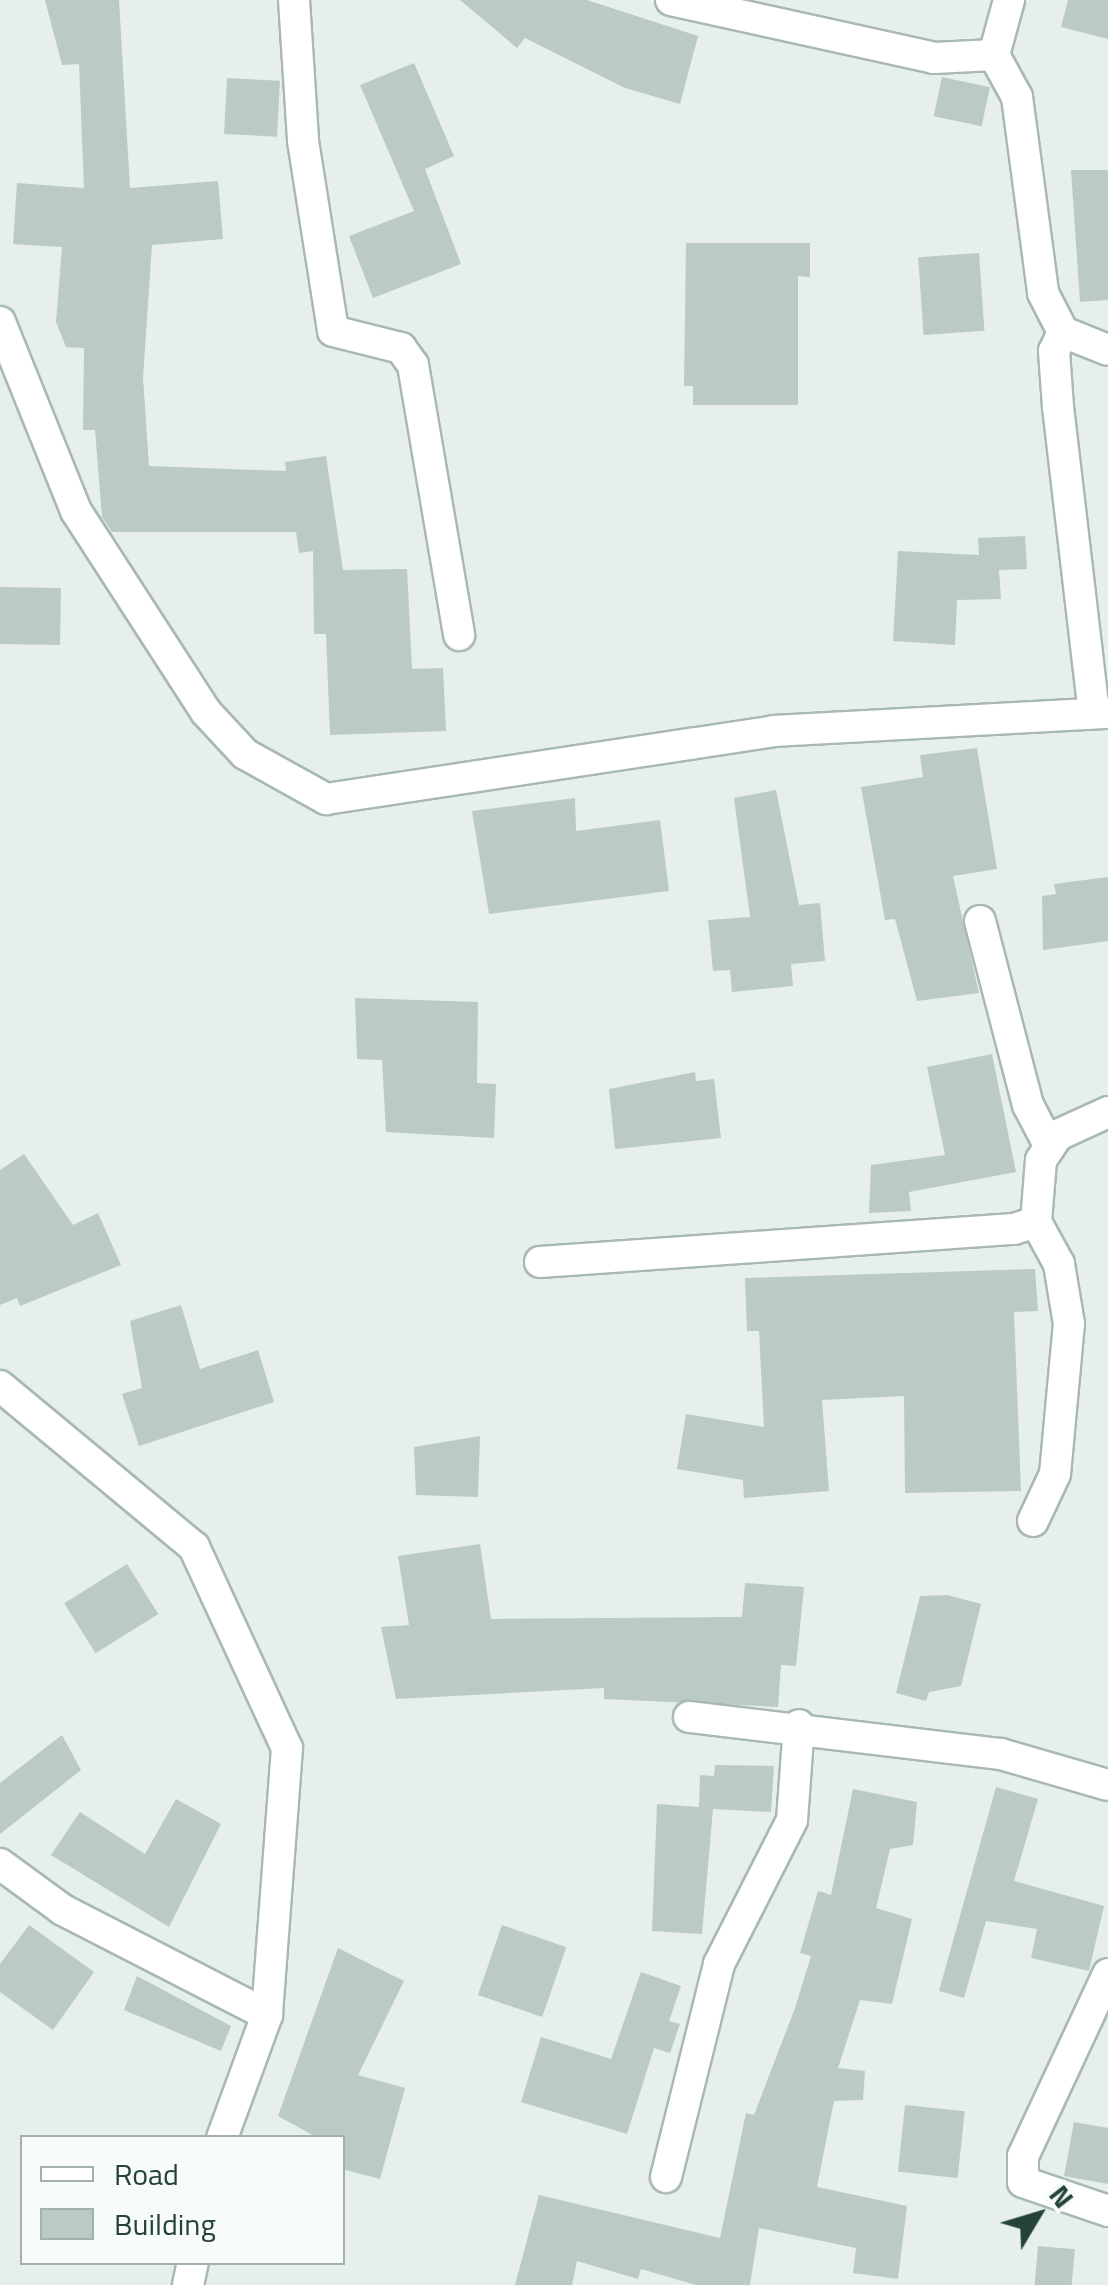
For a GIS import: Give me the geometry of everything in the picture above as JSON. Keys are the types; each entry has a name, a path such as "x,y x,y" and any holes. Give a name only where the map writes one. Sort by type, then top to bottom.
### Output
{"street":[{"path":"294,0 303,141 334,331 400,348 413,365 459,635"},
{"path":"672,0 934,58 994,55"},
{"path":"1009,0 994,55 1017,97 1043,293 1063,332 1108,350"},
{"path":"0,322 76,511 206,712 246,754 326,799 774,731 1101,713 1058,407 1054,351 1063,332"},
{"path":"980,921 1028,1104 1050,1147 1036,1222 1059,1264 1069,1324 1055,1474 1032,1521"},
{"path":"1050,1147 1108,1112"},
{"path":"540,1262 764,1252 1036,1222"},
{"path":"0,1386 194,1548 228,1610 287,1748 266,2015 223,2135"},
{"path":"688,1717 799,1725 1001,1754 1108,1785"},
{"path":"666,2177 719,1964 792,1820 799,1725"},
{"path":"0,1864 63,1910 266,2015"},
{"path":"1108,1974 1079,2023 1023,2169 1023,2182 1044,2196 1108,2212"}],"building":[{"path":"45,0 119,0 130,188 218,181 223,239 152,245 143,378 149,466 286,471 285,462 326,456 343,570 407,569 412,669 443,668 446,731 330,735 326,634 314,634 313,551 299,553 296,532 112,532 102,517 95,430 83,430 84,348 66,347 56,322 62,247 13,244 17,183 84,188 79,64 62,65"},
{"path":"460,0 587,0 698,36 680,104 625,88 525,38 517,48"},
{"path":"1068,0 1108,0 1108,39 1061,27"},
{"path":"414,63 454,156 425,169 461,264 373,298 349,236 414,211 360,85"},
{"path":"942,77 990,87 982,126 934,116"},
{"path":"227,78 280,81 277,137 224,134"},
{"path":"1071,170 1108,170 1108,300 1080,302"},
{"path":"686,243 810,243 810,277 798,276 798,405 693,405 693,386 684,386"},
{"path":"979,253 984,331 924,335 918,257"},
{"path":"1025,536 1027,569 999,570 1001,599 957,600 955,645 893,641 898,551 979,555 978,538"},
{"path":"0,587 61,588 60,645 0,644"},
{"path":"977,748 997,869 953,876 979,993 917,1001 895,919 885,920 861,787 923,777 920,755"},
{"path":"776,790 799,905 820,903 825,961 791,964 793,986 732,992 730,970 713,971 708,920 750,917 734,798"},
{"path":"575,798 576,831 660,820 669,891 489,914 472,811"},
{"path":"1108,877 1108,941 1043,950 1042,896 1056,894 1054,884"},
{"path":"355,998 478,1002 477,1083 496,1084 494,1138 386,1132 382,1060 357,1059"},
{"path":"992,1054 1016,1172 909,1192 911,1211 869,1213 871,1165 945,1155 927,1067"},
{"path":"695,1072 696,1081 714,1079 721,1138 615,1149 609,1089"},
{"path":"24,1154 73,1225 98,1213 121,1265 20,1306 17,1298 0,1305 0,1170"},
{"path":"1035,1269 1038,1311 1014,1312 1021,1491 905,1493 904,1396 822,1400 829,1491 744,1498 743,1480 677,1469 686,1414 764,1427 759,1331 747,1331 745,1278"},
{"path":"181,1305 200,1369 258,1350 274,1402 139,1446 122,1394 142,1388 130,1321"},
{"path":"480,1436 478,1497 416,1495 414,1447"},
{"path":"480,1544 491,1619 742,1617 745,1583 804,1587 796,1666 781,1665 778,1707 604,1699 604,1688 396,1699 381,1627 409,1625 398,1556"},
{"path":"127,1564 158,1614 96,1653 64,1603"},
{"path":"947,1595 981,1604 961,1686 929,1692 926,1701 896,1693 920,1596"},
{"path":"62,1735 81,1770 0,1834 0,1783"},
{"path":"715,1765 774,1766 771,1812 713,1809 702,1934 652,1931 657,1804 699,1807 700,1775 714,1776"},
{"path":"996,1787 1038,1799 1014,1881 1104,1906 1089,1971 1031,1958 1037,1929 986,1921 964,1998 939,1991"},
{"path":"853,1789 917,1802 913,1845 890,1849 876,1908 912,1919 892,2004 860,2000 838,2068 865,2071 863,2100 834,2101 817,2187 907,2206 898,2279 853,2273 856,2248 759,2228 750,2285 696,2285 641,2269 638,2279 577,2261 572,2285 515,2285 539,2195 720,2238 746,2113 754,2115 795,2008 811,1956 800,1953 818,1891 831,1895"},
{"path":"176,1799 221,1824 169,1927 51,1855 80,1812 145,1854"},
{"path":"29,1925 94,1972 53,2030 0,1992 0,1964"},
{"path":"502,1925 566,1947 542,2017 478,1995"},
{"path":"338,1948 404,1981 358,2075 405,2088 380,2179 345,2170 345,2135 313,2135 278,2116"},
{"path":"641,1972 681,1986 669,2021 680,2024 670,2053 654,2048 627,2134 521,2102 541,2037 611,2059"},
{"path":"137,1976 231,2026 221,2051 124,2010"},
{"path":"905,2105 965,2111 958,2178 898,2172"},
{"path":"1074,2122 1108,2128 1108,2184 1064,2176"},
{"path":"1038,2246 1075,2249 1072,2285 1035,2285"}]}
